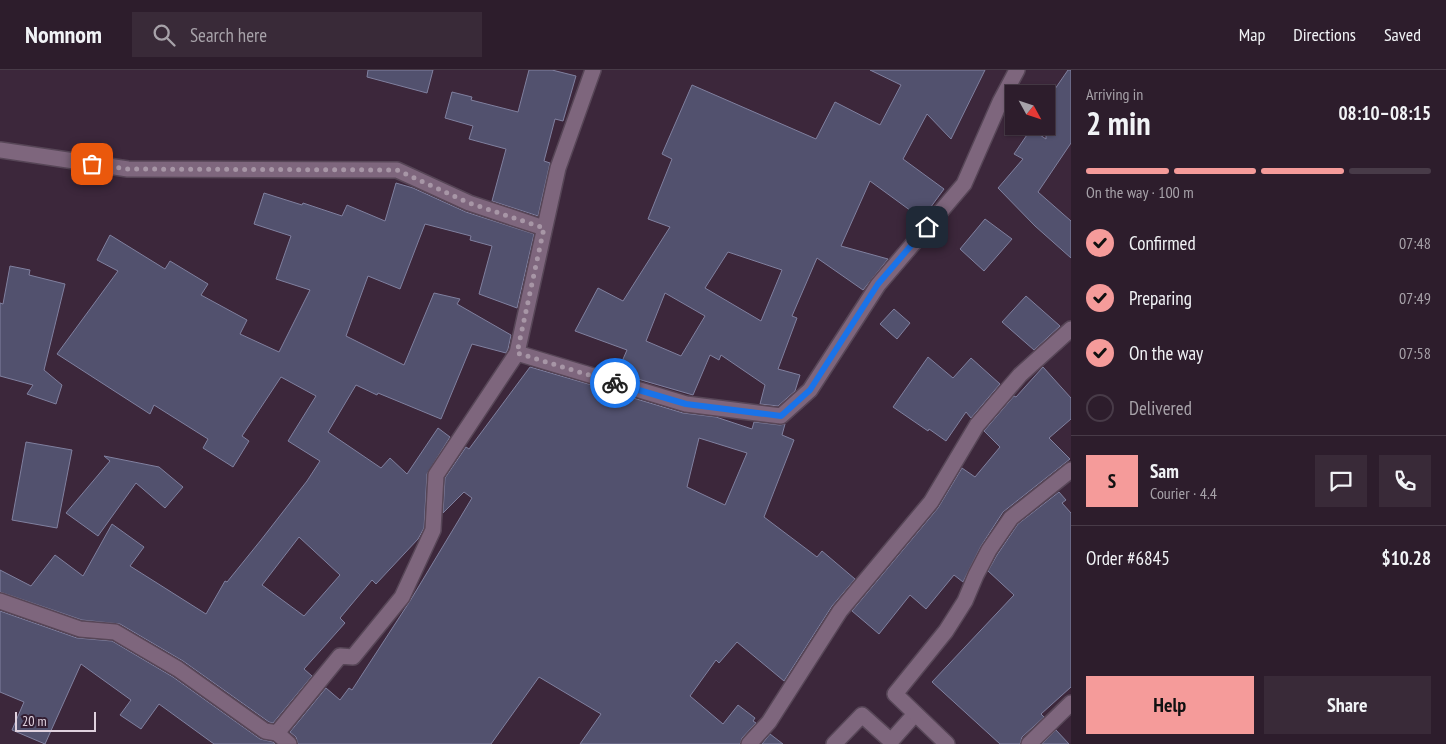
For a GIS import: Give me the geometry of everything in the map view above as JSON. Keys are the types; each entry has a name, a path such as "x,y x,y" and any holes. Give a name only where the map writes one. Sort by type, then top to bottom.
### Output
{"street":[{"path":"277,733 340,656 353,657 402,597 433,530 436,475 517,353 558,168 593,70"},
{"path":"517,353 686,404 781,416 810,390 878,284 964,184 1000,102 1017,70"},
{"path":"0,150 128,169 397,170 469,203 544,228"},
{"path":"749,744 769,722 840,612 931,502 977,425 1020,375 1071,329"},
{"path":"947,744 895,694 951,623 965,601 989,550 1011,518 1071,470"},
{"path":"0,601 80,629 115,632 178,669 265,731 277,733 289,744"},
{"path":"1029,744 1071,703"},
{"path":"834,744 862,715 891,741 915,714"}],"building":[{"path":"368,70 433,70 427,93 367,77"},
{"path":"529,70 552,70 576,76 563,121 555,119 544,161 550,163 538,216 492,201 506,149 469,139 473,126 445,118 452,92 472,97 471,100 518,112"},
{"path":"870,70 985,70 951,139 927,114 903,159 944,189 922,219 870,181 841,246 888,259 863,290 817,258 792,316 797,318 778,369 800,375 795,391 778,406 760,404 765,385 721,355 719,360 710,355 693,395 617,373 627,350 575,331 598,288 623,301 670,227 648,219 672,159 662,154 692,85 816,139 835,102 880,125 901,85","holes":["728,252 782,270 761,321 705,288","665,293 705,316 681,356 646,341"]},
{"path":"1068,70 1071,70 1071,143 1038,192 1071,221 1071,258 1035,226 998,188 1023,159 1014,154 1027,135 1040,135 1046,139 1046,135 1055,135 1055,89"},
{"path":"396,183 413,188 466,212 534,234 517,308 479,294 492,246 470,240 471,236 425,224 400,289 368,276 346,336 404,365 434,293 460,299 457,304 511,335 506,353 472,344 441,419 356,385 328,432 381,468 390,458 407,474 438,428 450,437 427,474 424,528 418,539 376,584 372,580 340,618 345,623 304,669 312,676 273,723 183,661 120,624 82,620 0,592 0,570 31,586 55,555 83,576 112,524 144,547 130,566 206,614 225,581 227,582 261,540 307,481 320,461 288,441 316,396 281,377 242,436 249,441 233,467 203,448 208,439 154,405 150,414 57,354 118,271 97,260 110,235 165,269 170,261 208,284 201,295 247,320 240,334 279,352 310,290 276,279 291,236 254,224 264,193 342,216 347,205 385,221","holes":["299,537 340,575 304,616 262,585"]},
{"path":"985,219 1012,239 984,271 960,249"},
{"path":"10,266 30,270 29,275 65,284 44,370 62,385 56,404 27,394 33,385 0,376 0,303 3,304"},
{"path":"1026,296 1060,326 1034,350 1002,322"},
{"path":"894,309 910,323 897,339 880,324"},
{"path":"928,357 953,378 971,358 1000,384 971,418 966,412 946,441 893,407"},
{"path":"530,367 683,413 716,417 752,429 754,422 785,424 782,435 794,440 764,517 817,557 822,551 855,579 832,606 784,681 737,642 719,663 716,660 690,696 723,724 738,705 755,718 753,721 756,723 742,738 740,744 580,744 601,714 539,677 491,744 298,744 296,737 290,732 326,688 340,700 349,688 352,690 410,601 472,498 464,492 443,513 445,478 466,447 469,449","holes":["699,438 747,453 725,505 687,487"]},
{"path":"1043,367 1071,398 1071,419 1049,438 1070,459 1003,512 981,546 963,582 954,575 926,609 910,595 879,634 852,611 938,508 962,468 975,477 1000,447 984,431 1014,396 1016,397"},
{"path":"26,442 72,450 57,528 12,520"},
{"path":"104,456 159,467 183,487 165,508 136,483 98,536 66,513 110,461"},
{"path":"1059,492 1066,500 1062,503 1071,513 1071,687 1041,714 1044,717 1022,737 1020,744 1000,744 932,682 1014,595 988,571 1018,524"},
{"path":"0,611 77,638 112,641 173,677 260,739 275,744 214,744 159,704 141,729 120,715 131,700 81,664 45,744 12,730 24,702 0,692"},
{"path":"1056,730 1069,744 1042,744"},
{"path":"770,734 783,744 762,744"}],"way so far":[{"path":"92,164 128,169 397,170 469,203 544,228 517,353 615,383"}],"route":[{"path":"615,383 686,404 781,416 810,390 878,284 927,227"}]}
